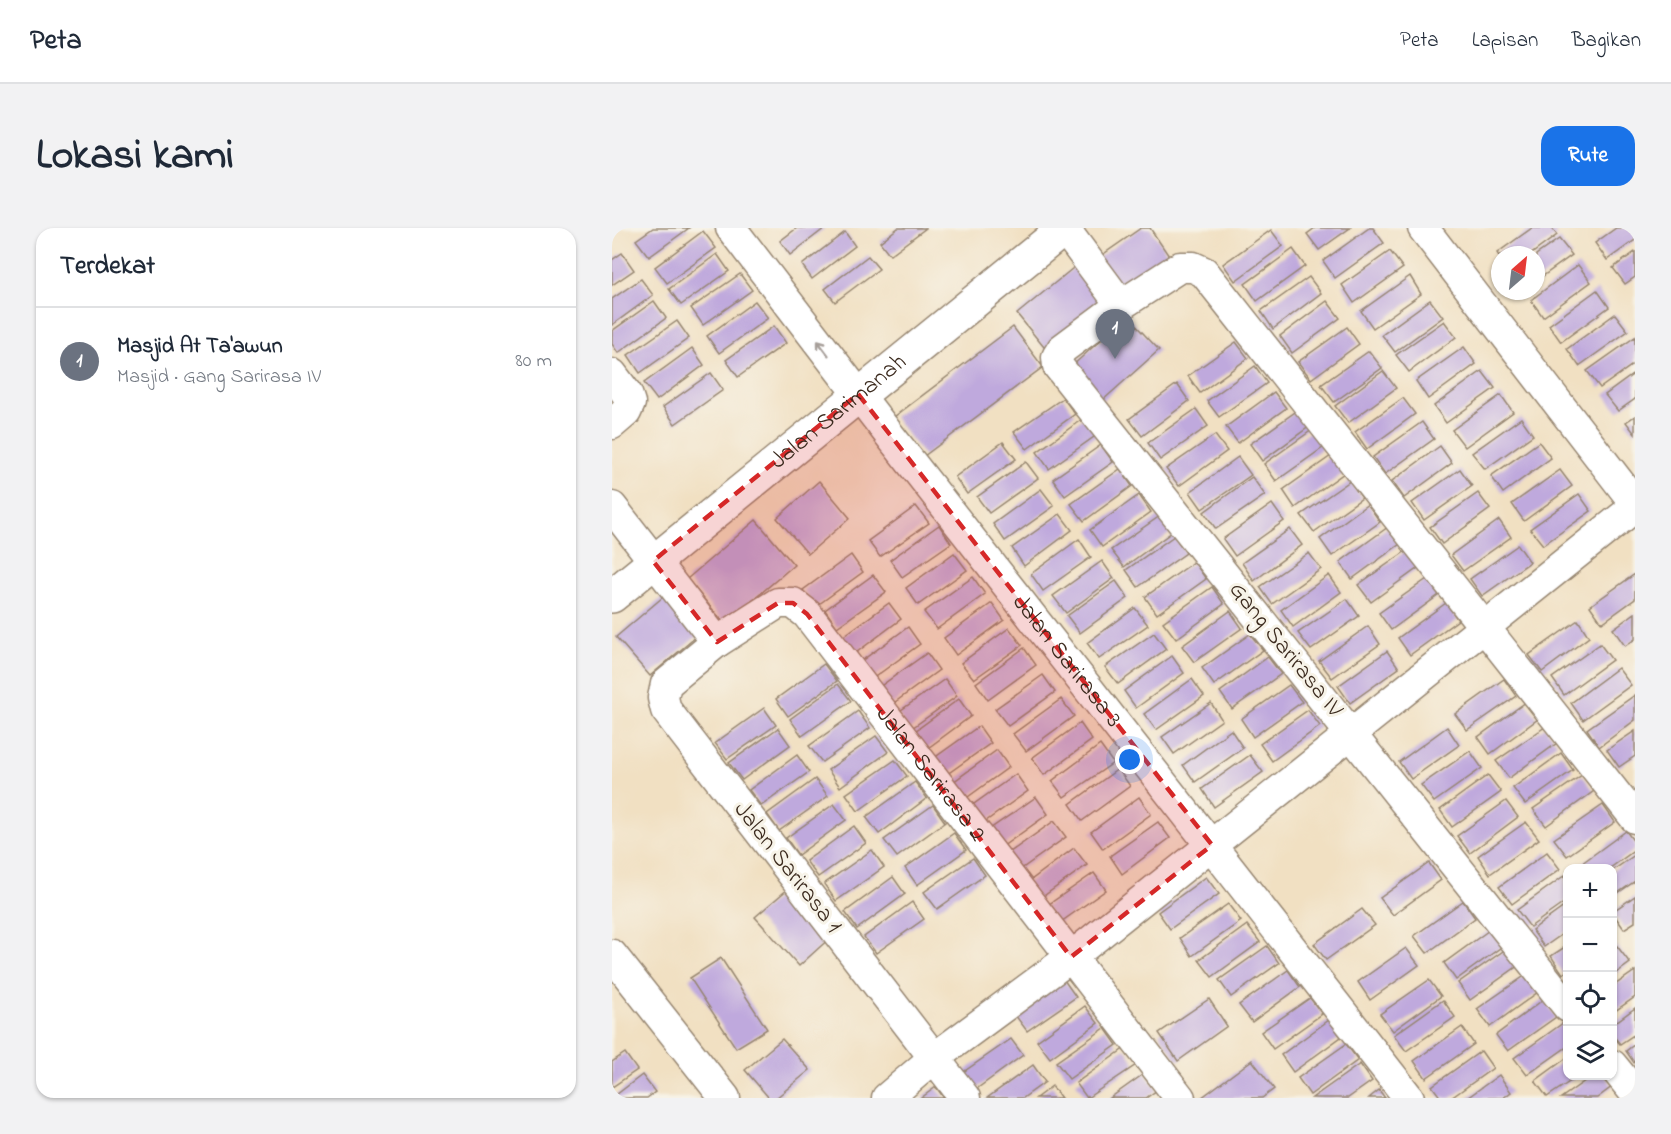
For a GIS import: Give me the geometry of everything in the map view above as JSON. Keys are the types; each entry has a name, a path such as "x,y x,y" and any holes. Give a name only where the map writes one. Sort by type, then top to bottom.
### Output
{"street":[{"name":"Jalan Sarirasa 3","path":"731,228 858,394 1409,1098"},
{"name":"Jalan Sarimanah","path":"612,596 1065,228"},
{"path":"1065,228 1121,305 1180,267 1192,267 1204,272 1635,818"},
{"path":"1423,228 1635,503"},
{"name":"Gang Sarirasa IV","path":"1121,305 1062,349 1058,357 1058,366 1563,1001"},
{"path":"612,374 627,394 630,403 626,412 612,424"},
{"path":"612,507 717,642"},
{"path":"887,1098 934,1058 1071,957 1635,507"},
{"name":"Jalan Sarirasa 2","path":"717,642 778,603 793,603 807,614 1180,1098"},
{"name":"Jalan Sarirasa 1","path":"717,642 666,684 663,698 666,710 965,1098"},
{"path":"612,955 725,1098"},
{"path":"1617,1071 1635,1093"}],"highlighted area":[{"path":"858,394 1212,845 1071,957 807,614 793,603 778,603 717,642 653,561"}],"building":[{"path":"653,228 689,228 649,257 636,240"},
{"path":"797,228 825,228 790,255 780,241"},
{"path":"898,228 926,228 890,255 880,242"},
{"path":"1141,228 1150,228 1173,262 1120,298 1095,260"},
{"path":"1315,228 1350,228 1319,250 1307,234"},
{"path":"1369,228 1373,228 1384,243 1335,278 1323,261"},
{"path":"1532,228 1552,228 1557,235 1542,246 1507,246"},
{"path":"1616,228 1635,228 1635,240 1607,260 1595,243"},
{"path":"1271,230 1283,246 1235,281 1223,264"},
{"path":"703,231 716,248 667,283 655,267"},
{"path":"845,232 855,246 812,279 802,265"},
{"path":"1559,239 1572,255 1545,274 1545,249"},
{"path":"1293,249 1305,266 1257,301 1245,284"},
{"path":"1390,251 1403,268 1354,303 1342,285"},
{"path":"1635,252 1635,277 1625,284 1613,268"},
{"path":"622,253 634,270 612,285 612,260"},
{"path":"717,254 729,271 681,305 669,289"},
{"path":"868,256 879,269 835,302 825,289"},
{"path":"1078,264 1109,302 1048,352 1017,314"},
{"path":"1578,265 1591,282 1543,317 1531,300 1545,300 1545,290"},
{"path":"740,274 752,290 703,325 691,308"},
{"path":"1410,276 1421,294 1373,328 1361,311"},
{"path":"1309,277 1321,293 1273,329 1261,311"},
{"path":"641,279 653,295 612,325 612,299"},
{"path":"1597,290 1609,307 1561,342 1549,325"},
{"path":"1430,300 1443,317 1395,352 1382,335"},
{"path":"654,301 666,318 618,353 612,344 612,331"},
{"path":"755,301 768,318 719,353 707,336"},
{"path":"1327,301 1340,318 1292,353 1280,336"},
{"path":"1615,314 1628,331 1579,366 1567,349"},
{"path":"1127,316 1159,350 1102,401 1071,367"},
{"path":"677,321 689,338 640,373 628,355"},
{"path":"1444,321 1456,337 1409,372 1396,355"},
{"path":"774,326 786,343 738,377 726,360"},
{"path":"1013,327 1043,367 924,456 894,417"},
{"path":"1347,327 1359,344 1311,379 1298,362"},
{"path":"1635,337 1635,363 1600,388 1587,371"},
{"path":"1236,342 1248,358 1200,393 1188,376"},
{"path":"1464,347 1476,364 1428,399 1416,381"},
{"path":"692,348 704,365 657,400 644,383"},
{"path":"1369,351 1382,368 1334,402 1321,385"},
{"path":"1255,366 1267,383 1219,417 1207,401"},
{"path":"1383,371 1396,388 1348,423 1335,406"},
{"path":"1482,371 1495,388 1446,423 1434,406"},
{"path":"711,373 723,390 675,424 663,407"},
{"path":"1635,373 1635,399 1618,411 1605,395"},
{"path":"1177,384 1189,401 1142,436 1129,419"},
{"path":"1274,392 1286,408 1238,443 1226,427"},
{"path":"1501,395 1513,412 1465,447 1452,430"},
{"path":"1063,398 1075,414 1027,449 1014,432"},
{"path":"1403,398 1415,414 1367,449 1355,432"},
{"path":"1196,409 1208,426 1160,460 1148,443"},
{"path":"1298,410 1310,426 1262,461 1250,444"},
{"path":"1635,416 1635,434 1626,422"},
{"path":"1085,417 1098,434 1049,469 1037,452"},
{"path":"1521,418 1533,435 1485,469 1472,453"},
{"path":"1422,422 1434,439 1385,474 1373,457"},
{"path":"1312,430 1324,447 1276,481 1264,464"},
{"path":"1215,435 1227,451 1179,486 1166,469"},
{"path":"1003,442 1016,459 967,494 955,477"},
{"path":"1539,442 1551,458 1503,493 1491,476"},
{"path":"1101,445 1113,462 1065,496 1053,479"},
{"path":"1440,446 1452,463 1404,498 1392,481"},
{"path":"1331,456 1344,473 1295,508 1283,490"},
{"path":"1238,457 1251,475 1202,509 1190,492"},
{"path":"1026,462 1038,478 989,513 977,497"},
{"path":"1120,469 1132,486 1084,521 1071,504"},
{"path":"1460,469 1472,486 1424,520 1412,503"},
{"path":"1560,470 1572,486 1524,521 1512,504"},
{"path":"1252,477 1265,495 1216,529 1204,512"},
{"path":"819,481 850,518 808,554 777,518"},
{"path":"1350,481 1362,498 1314,532 1301,515"},
{"path":"1041,489 1054,506 1005,541 993,524"},
{"path":"1478,493 1490,509 1442,544 1430,527"},
{"path":"1579,494 1591,511 1543,545 1530,529"},
{"path":"1139,495 1151,512 1102,547 1090,530"},
{"path":"1272,504 1284,521 1235,556 1223,539"},
{"path":"1368,504 1380,522 1332,556 1320,539"},
{"path":"916,506 929,523 880,557 868,541"},
{"path":"1060,514 1072,530 1024,566 1012,548"},
{"path":"1160,516 1172,532 1124,567 1111,550"},
{"path":"756,520 794,565 725,624 687,579"},
{"path":"1499,520 1511,537 1463,571 1451,555"},
{"path":"939,525 951,543 902,577 890,560"},
{"path":"1388,527 1400,544 1352,579 1340,562"},
{"path":"1290,529 1302,545 1254,581 1242,563"},
{"path":"1174,536 1186,553 1138,587 1126,570"},
{"path":"1079,539 1091,557 1043,591 1031,574"},
{"path":"1518,545 1530,562 1482,596 1470,579"},
{"path":"1406,551 1418,568 1371,602 1358,585"},
{"path":"954,553 967,570 918,605 906,588"},
{"path":"1309,553 1321,569 1272,604 1260,587"},
{"path":"851,555 863,572 815,607 803,590"},
{"path":"1102,561 1114,578 1066,613 1053,596"},
{"path":"1194,562 1206,579 1157,614 1145,597"},
{"path":"1635,574 1635,599 1602,623 1590,606"},
{"path":"873,575 886,592 837,627 825,610"},
{"path":"1329,575 1341,592 1293,627 1281,610"},
{"path":"973,577 985,594 937,629 924,612"},
{"path":"1427,579 1439,595 1391,630 1379,613"},
{"path":"1116,581 1128,598 1080,633 1067,616"},
{"path":"1212,587 1224,604 1176,639 1163,622"},
{"path":"663,597 697,636 650,676 616,637"},
{"path":"1347,599 1359,616 1311,650 1298,633"},
{"path":"889,603 901,619 853,655 841,638"},
{"path":"992,603 1004,620 956,655 944,638"},
{"path":"1446,603 1458,620 1410,655 1398,638"},
{"path":"1135,608 1148,625 1099,659 1087,643"},
{"path":"1230,611 1242,628 1194,662 1182,646"},
{"path":"1635,613 1635,639 1625,646 1613,629"},
{"path":"1578,620 1589,637 1542,672 1529,655"},
{"path":"1368,626 1380,644 1332,678 1319,661"},
{"path":"908,627 920,644 872,679 860,662"},
{"path":"1009,628 1022,645 974,679 961,663"},
{"path":"1154,633 1166,649 1118,684 1105,667"},
{"path":"1250,634 1263,650 1214,685 1202,668"},
{"path":"1600,644 1612,660 1564,695 1552,678"},
{"path":"1024,648 1036,665 988,700 976,683"},
{"path":"1387,651 1399,668 1350,703 1338,686"},
{"path":"927,653 939,670 891,705 878,688"},
{"path":"1172,656 1184,673 1136,708 1124,691"},
{"path":"1268,657 1281,674 1232,709 1220,692"},
{"path":"824,664 837,681 788,716 776,699"},
{"path":"1618,668 1631,685 1583,720 1571,703"},
{"path":"1043,675 1055,692 1008,726 995,709"},
{"path":"945,679 957,696 909,730 897,713"},
{"path":"1192,679 1204,696 1156,730 1144,714"},
{"path":"1504,679 1516,696 1467,730 1455,714"},
{"path":"838,684 851,701 802,736 790,719"},
{"path":"1289,685 1302,702 1253,737 1241,719"},
{"path":"1635,695 1635,720 1599,747 1587,729"},
{"path":"959,699 971,716 924,751 911,734"},
{"path":"1061,699 1074,716 1026,751 1013,734"},
{"path":"1526,702 1538,719 1490,754 1478,737"},
{"path":"1211,703 1222,720 1174,754 1162,737"},
{"path":"764,708 776,725 727,759 715,743"},
{"path":"1308,710 1320,726 1272,761 1260,744"},
{"path":"858,711 870,728 822,762 809,746"},
{"path":"1080,723 1092,740 1044,775 1032,758"},
{"path":"979,726 991,743 943,777 930,761"},
{"path":"1447,727 1459,745 1411,779 1399,762"},
{"path":"1545,727 1557,743 1509,778 1496,761"},
{"path":"778,728 790,745 742,780 729,763"},
{"path":"1231,730 1243,748 1195,782 1183,765"},
{"path":"1635,731 1635,756 1619,767 1607,750"},
{"path":"876,736 888,752 840,787 828,770"},
{"path":"1100,745 1113,763 1064,797 1052,781"},
{"path":"997,750 1009,767 961,802 949,785"},
{"path":"1470,751 1482,768 1434,802 1421,785"},
{"path":"1561,753 1573,770 1525,804 1513,788"},
{"path":"797,755 809,772 761,806 749,790"},
{"path":"1250,755 1263,772 1214,807 1202,789"},
{"path":"895,760 907,776 858,811 846,794"},
{"path":"1118,769 1130,786 1082,821 1070,804"},
{"path":"1016,774 1028,791 979,826 967,809"},
{"path":"1488,775 1501,792 1452,827 1440,810"},
{"path":"1582,775 1594,791 1546,826 1533,809"},
{"path":"815,779 828,796 779,831 767,814"},
{"path":"915,782 927,798 879,834 866,817"},
{"path":"1036,797 1048,814 999,849 987,831"},
{"path":"1139,797 1151,814 1103,849 1091,832"},
{"path":"1506,801 1518,817 1470,853 1457,836"},
{"path":"834,804 846,820 798,855 786,838"},
{"path":"933,805 945,822 897,857 884,840"},
{"path":"1603,805 1615,822 1567,856 1554,839"},
{"path":"1054,821 1066,837 1017,872 1006,855"},
{"path":"1158,822 1170,838 1122,874 1110,856"},
{"path":"1526,822 1539,839 1490,874 1478,856"},
{"path":"854,826 866,843 818,877 806,861"},
{"path":"1626,831 1635,843 1635,850 1616,864 1581,864"},
{"path":"954,833 966,850 917,885 905,868"},
{"path":"1074,848 1087,865 1038,900 1027,883"},
{"path":"872,850 884,867 836,901 824,884"},
{"path":"1547,852 1560,869 1512,904 1499,887"},
{"path":"1635,855 1635,881 1617,894 1617,868"},
{"path":"973,858 985,875 937,909 924,892"},
{"path":"1429,863 1441,880 1393,915 1380,898"},
{"path":"1094,873 1106,890 1058,924 1045,907"},
{"path":"1563,876 1563,904 1530,927 1517,910"},
{"path":"893,877 905,894 857,929 845,912"},
{"path":"1206,877 1219,894 1170,929 1158,912"},
{"path":"789,888 832,936 799,966 755,917"},
{"path":"1635,896 1635,922 1624,929 1617,919 1617,909"},
{"path":"1463,901 1475,918 1427,953 1414,936"},
{"path":"912,902 924,919 876,953 864,937"},
{"path":"1228,904 1241,921 1192,956 1180,938"},
{"path":"1563,908 1563,934 1544,947 1532,930"},
{"path":"1362,909 1375,925 1326,960 1314,944"},
{"path":"1247,925 1260,942 1212,977 1199,960"},
{"path":"1492,928 1504,945 1456,980 1444,963"},
{"path":"1267,946 1279,963 1231,997 1219,980"},
{"path":"1617,946 1630,963 1617,972"},
{"path":"1406,948 1419,965 1370,1000 1358,982"},
{"path":"1563,948 1563,974 1551,956"},
{"path":"1506,949 1519,965 1470,1000 1458,983"},
{"path":"721,958 767,1029 736,1048 690,978"},
{"path":"1288,970 1300,987 1252,1022 1239,1005"},
{"path":"1635,971 1635,997 1617,1010 1617,984"},
{"path":"1526,975 1538,992 1490,1027 1477,1009"},
{"path":"1064,980 1076,997 1027,1031 1015,1015"},
{"path":"1429,980 1441,996 1393,1031 1380,1014"},
{"path":"1310,998 1322,1014 1273,1049 1261,1032"},
{"path":"1209,999 1227,1026 1178,1061 1159,1033"},
{"path":"1544,999 1556,1017 1508,1051 1496,1035"},
{"path":"1443,1000 1455,1017 1406,1051 1394,1035"},
{"path":"1085,1006 1098,1023 1050,1058 1037,1041"},
{"path":"1635,1008 1635,1034 1620,1044 1617,1040 1617,1021"},
{"path":"1329,1020 1341,1037 1293,1072 1281,1055"},
{"path":"1563,1023 1563,1050 1527,1075 1514,1058"},
{"path":"1462,1027 1474,1044 1426,1078 1414,1061"},
{"path":"1105,1028 1117,1045 1069,1079 1056,1062"},
{"path":"782,1039 810,1070 776,1098 769,1098 745,1070"},
{"path":"1011,1039 1023,1055 975,1090 962,1073"},
{"path":"1346,1044 1358,1060 1310,1095 1298,1078"},
{"path":"1635,1044 1635,1064 1626,1051"},
{"path":"1125,1048 1136,1065 1087,1098 1076,1083"},
{"path":"1481,1051 1493,1068 1451,1098 1441,1098 1432,1086"},
{"path":"625,1053 637,1070 612,1087 612,1062"},
{"path":"1252,1060 1274,1089 1262,1098 1201,1098"},
{"path":"1563,1061 1563,1080 1572,1080 1547,1097 1535,1081"},
{"path":"1360,1064 1372,1081 1348,1098 1312,1098"},
{"path":"1033,1065 1045,1082 1023,1098 987,1098"},
{"path":"1145,1073 1157,1090 1146,1098 1110,1098"},
{"path":"642,1075 655,1092 647,1098 612,1098"},
{"path":"1499,1075 1511,1092 1503,1098 1467,1098"},
{"path":"1586,1080 1608,1080 1613,1086 1597,1098 1561,1098"},
{"path":"1052,1086 1061,1098 1036,1098"},
{"path":"936,1087 944,1098 921,1098"},
{"path":"1379,1090 1385,1098 1369,1098"}],"place":[{"name":"Masjid At Ta'awun","path":"1115,359"}]}
